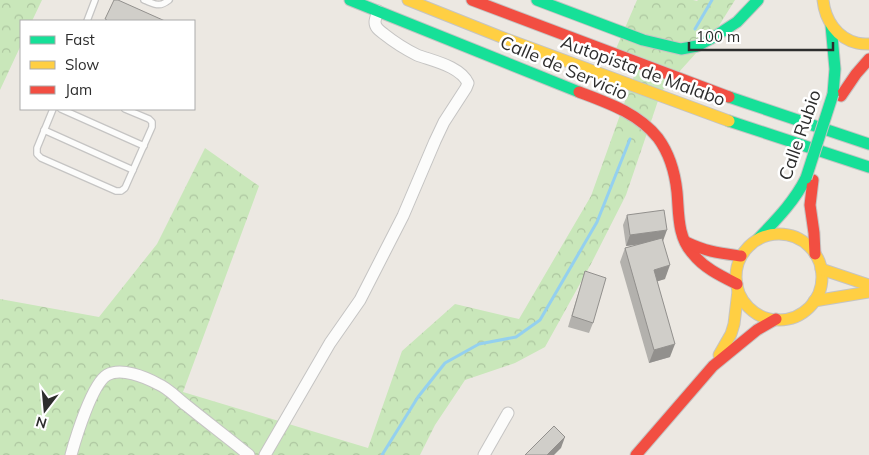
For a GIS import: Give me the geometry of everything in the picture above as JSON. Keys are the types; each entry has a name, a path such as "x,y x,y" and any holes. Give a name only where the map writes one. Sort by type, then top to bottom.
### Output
{"main road":[{"name":"Calle de Servicio","path":"350,0 618,106 637,119 654,134 666,153 677,190 680,231 688,249 696,258 738,288"},
{"name":"Autopista de Malabo","path":"408,0 501,37 728,120 869,167"},
{"name":"Autopista de Malabo","path":"472,0 736,100 869,144"},
{"path":"537,0 643,40 681,49 697,46 714,38 737,22 758,0"},
{"path":"820,2 831,25 842,36 856,42 869,44"},
{"name":"Calle Rubio","path":"831,25 837,95"},
{"name":"Calle Rubio","path":"815,254 810,205 810,179 837,95 869,58"},
{"name":"Calle Rubio","path":"757,240 796,198 810,179"},
{"path":"636,455 713,366 757,330 776,320 790,318 804,312 814,301 822,281 821,269 815,254 806,244 783,234 770,235 757,240 748,247 741,256 736,274 738,288 744,302 753,311 764,317 776,320"},
{"path":"684,241 700,249 741,256"},
{"path":"821,269 869,285"},
{"path":"713,366 732,329 738,288"},
{"path":"814,301 869,292"}],"street":[{"path":"265,455 330,342 364,293 403,216 444,122 468,82 458,72 396,44 376,28 374,23 378,11"},
{"path":"71,455 75,440 98,384 106,376 117,372 130,373 160,384 249,455"},
{"path":"484,455 508,413"}],"lane":[{"path":"87,20 95,0"},
{"path":"144,0 156,5 163,4 169,0"},
{"path":"53,110 37,148 37,154 41,158 116,191 121,191 125,188 152,127 152,122 149,119 127,110"},
{"path":"63,110 144,146"},
{"path":"44,130 133,170"}],"green space":[{"path":"0,0 42,0 32,20 20,20 20,47 0,90"},
{"path":"637,0 735,0 715,32 661,92 626,195 592,262 545,347 515,363 465,380 435,425 420,455 0,455 0,299 99,317 157,244 205,148 259,186 183,392 368,448 402,351 455,304 519,319 591,196 634,76 609,65"}],"building":[{"path":"114,0 118,0 163,20 107,20 105,19"},
{"path":"664,210 667,230 630,235 627,215"},
{"path":"662,238 670,265 654,270 675,344 654,350 625,248"},
{"path":"585,271 606,278 593,323 572,316"},
{"path":"554,426 565,437 547,455 525,455"}],"waterway":[{"path":"695,29 712,0"},
{"path":"382,455 418,397 445,363 479,344 516,337 540,320 597,222 630,139"}],"traffic: fast":[{"path":"350,0 579,92"},
{"path":"537,0 643,40 681,49 697,46 714,37 737,22 758,0"},
{"path":"831,25 835,69 833,94"},
{"path":"806,178 833,94"},
{"path":"729,97 869,144"},
{"path":"729,121 869,167"},
{"path":"758,239 790,203 806,178"}],"traffic: slow":[{"path":"408,0 501,37 729,121"},
{"path":"823,0 829,21 838,32 850,41 869,44"},
{"path":"779,234 795,238 809,247 818,261 822,277 818,293 809,307 795,316 779,320 763,316 749,307 740,293 736,277 740,261 749,247 763,238 779,234"},
{"path":"821,269 869,285"},
{"path":"719,355 731,334 734,324 738,291"},
{"path":"814,301 869,292"}],"traffic: jam":[{"path":"472,0 729,97"},
{"path":"841,96 869,59"},
{"path":"579,92 632,115 658,138 668,157 675,178 681,232 684,240 697,259 719,275 737,284"},
{"path":"813,180 810,205 815,254"},
{"path":"686,242 707,250 741,256"},
{"path":"636,455 713,366 757,330 776,319"}]}
